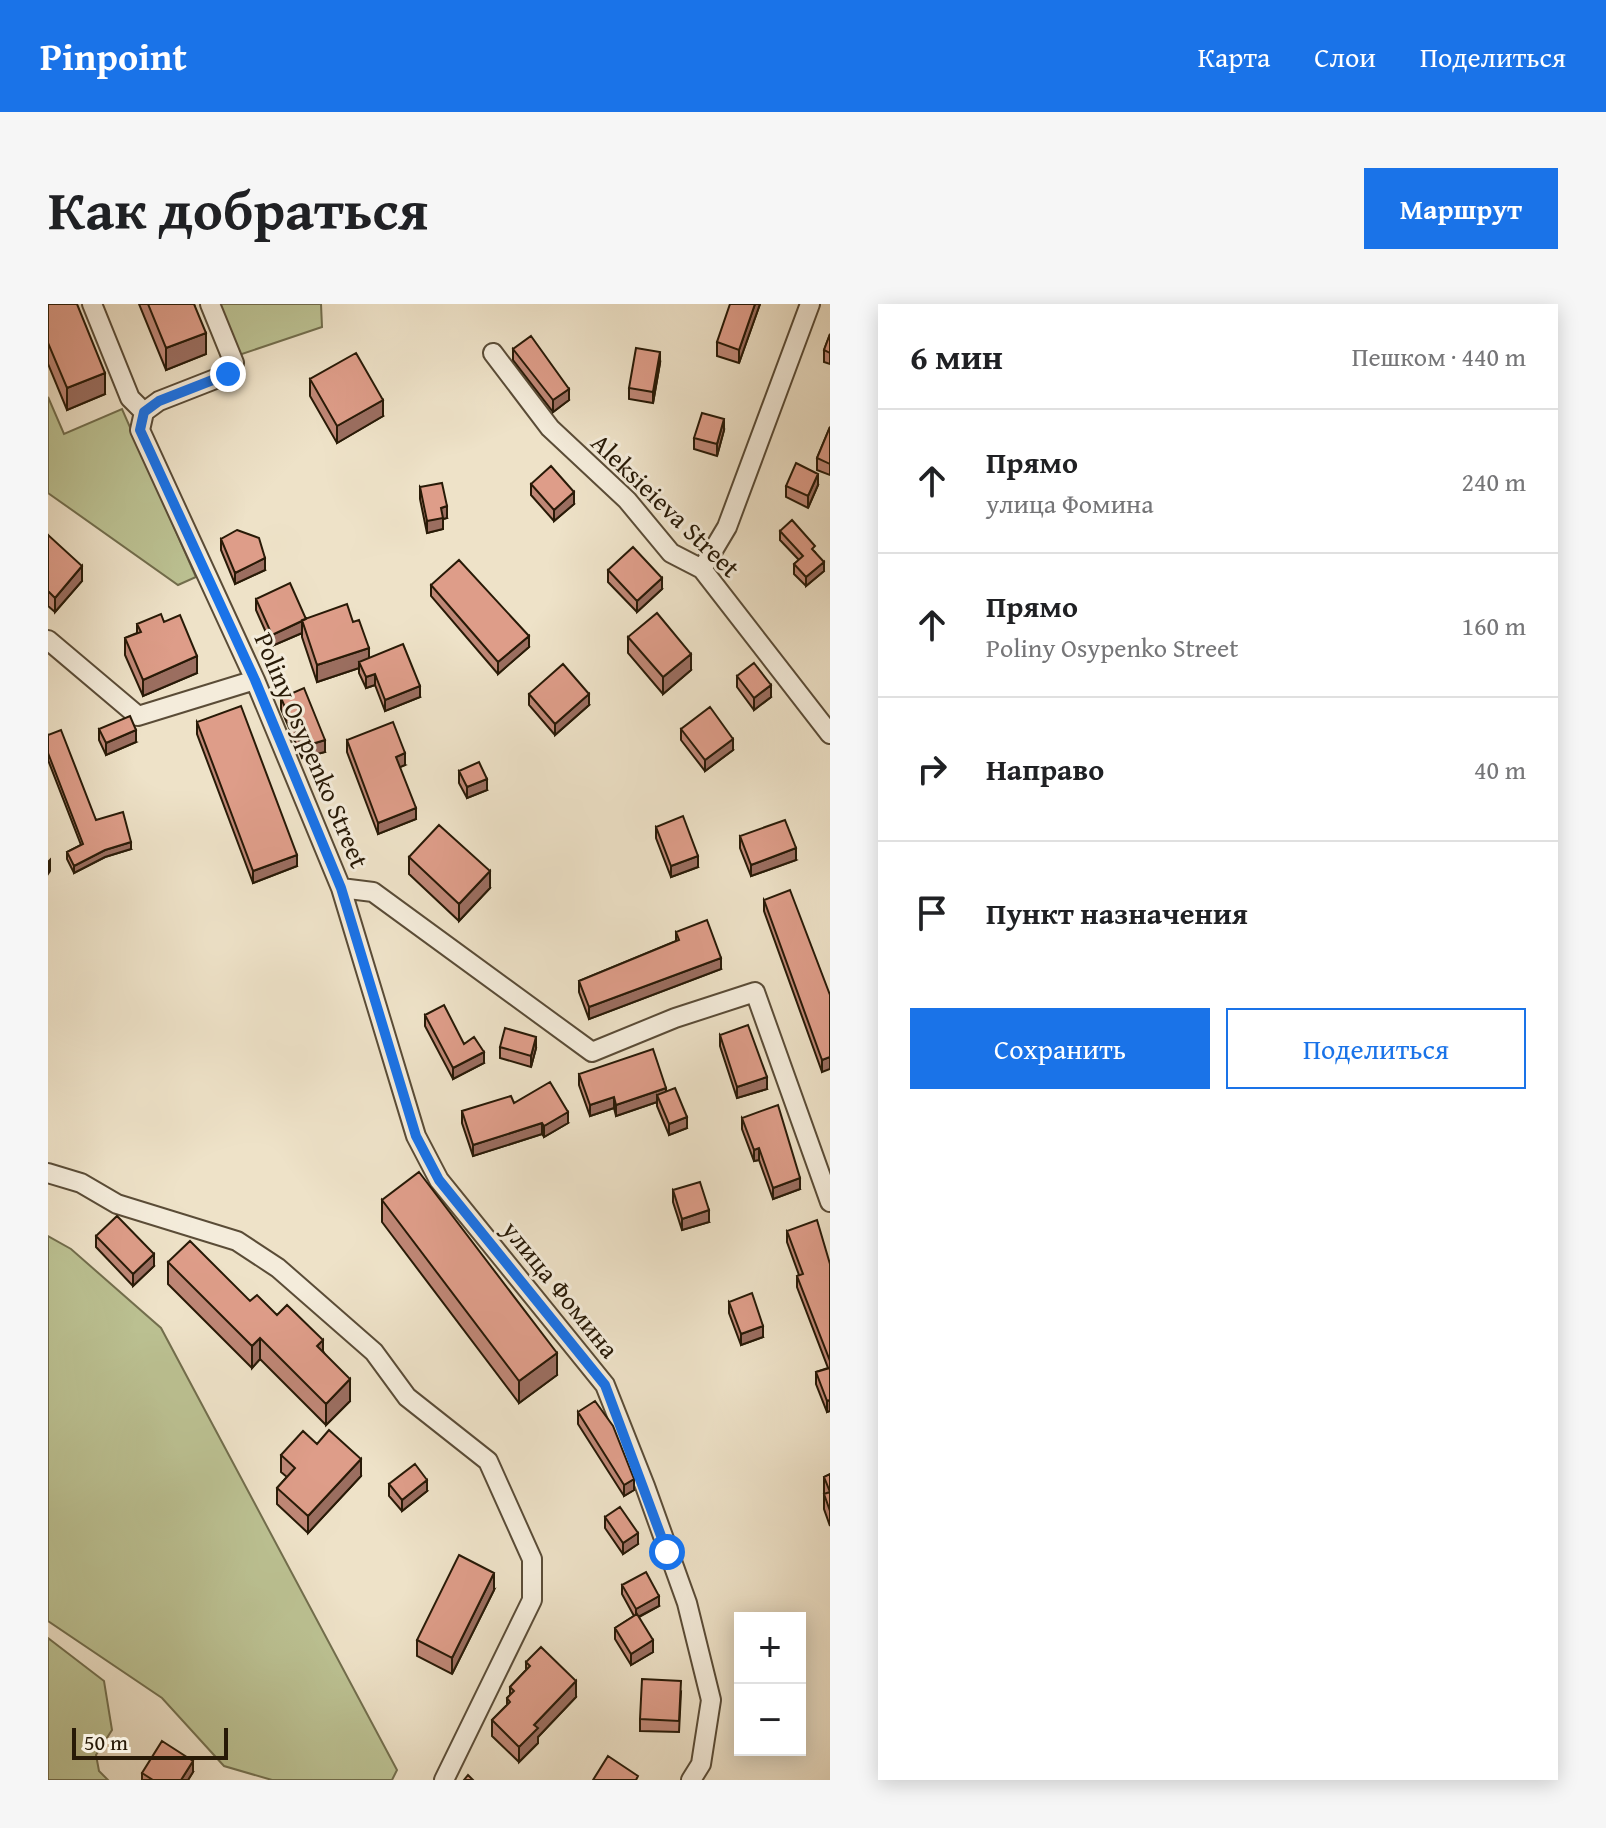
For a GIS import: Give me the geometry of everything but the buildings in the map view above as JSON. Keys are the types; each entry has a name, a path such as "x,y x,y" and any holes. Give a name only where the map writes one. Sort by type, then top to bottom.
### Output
{"street":[{"name":"Poliny Osypenko Street","path":"92,304 130,398 144,412 140,430 255,680 341,888 373,892 592,1052 675,1018 755,992 830,1202"},
{"path":"144,412 159,401 228,374 234,363 210,304"},
{"path":"702,569 727,527 810,304"},
{"name":"Aleksieieva Street","path":"493,353 550,428 627,500 671,553 702,569 830,734"},
{"path":"48,640 138,716 255,680"},
{"name":"улица Фомина","path":"341,888 416,1136 439,1180 605,1385 645,1486 687,1603 711,1700 701,1764 691,1780"},
{"path":"48,1173 81,1183 117,1204 192,1224 247,1248 278,1268 374,1352 407,1397 488,1461 532,1559 532,1600 444,1780"}],"green space":[{"path":"216,304 321,304 322,327 236,356"},
{"path":"48,397 64,434 122,409 196,577 178,585 48,493"},
{"path":"48,1236 71,1249 161,1328 397,1770 392,1780 272,1780 224,1766 162,1698 48,1621"},
{"path":"48,1638 104,1681 112,1730 96,1755 99,1771 108,1780 48,1780"}],"route":[{"path":"228,374 159,401 144,412 140,430 255,680 350,911 416,1136 439,1180 605,1385 667,1552"}]}
